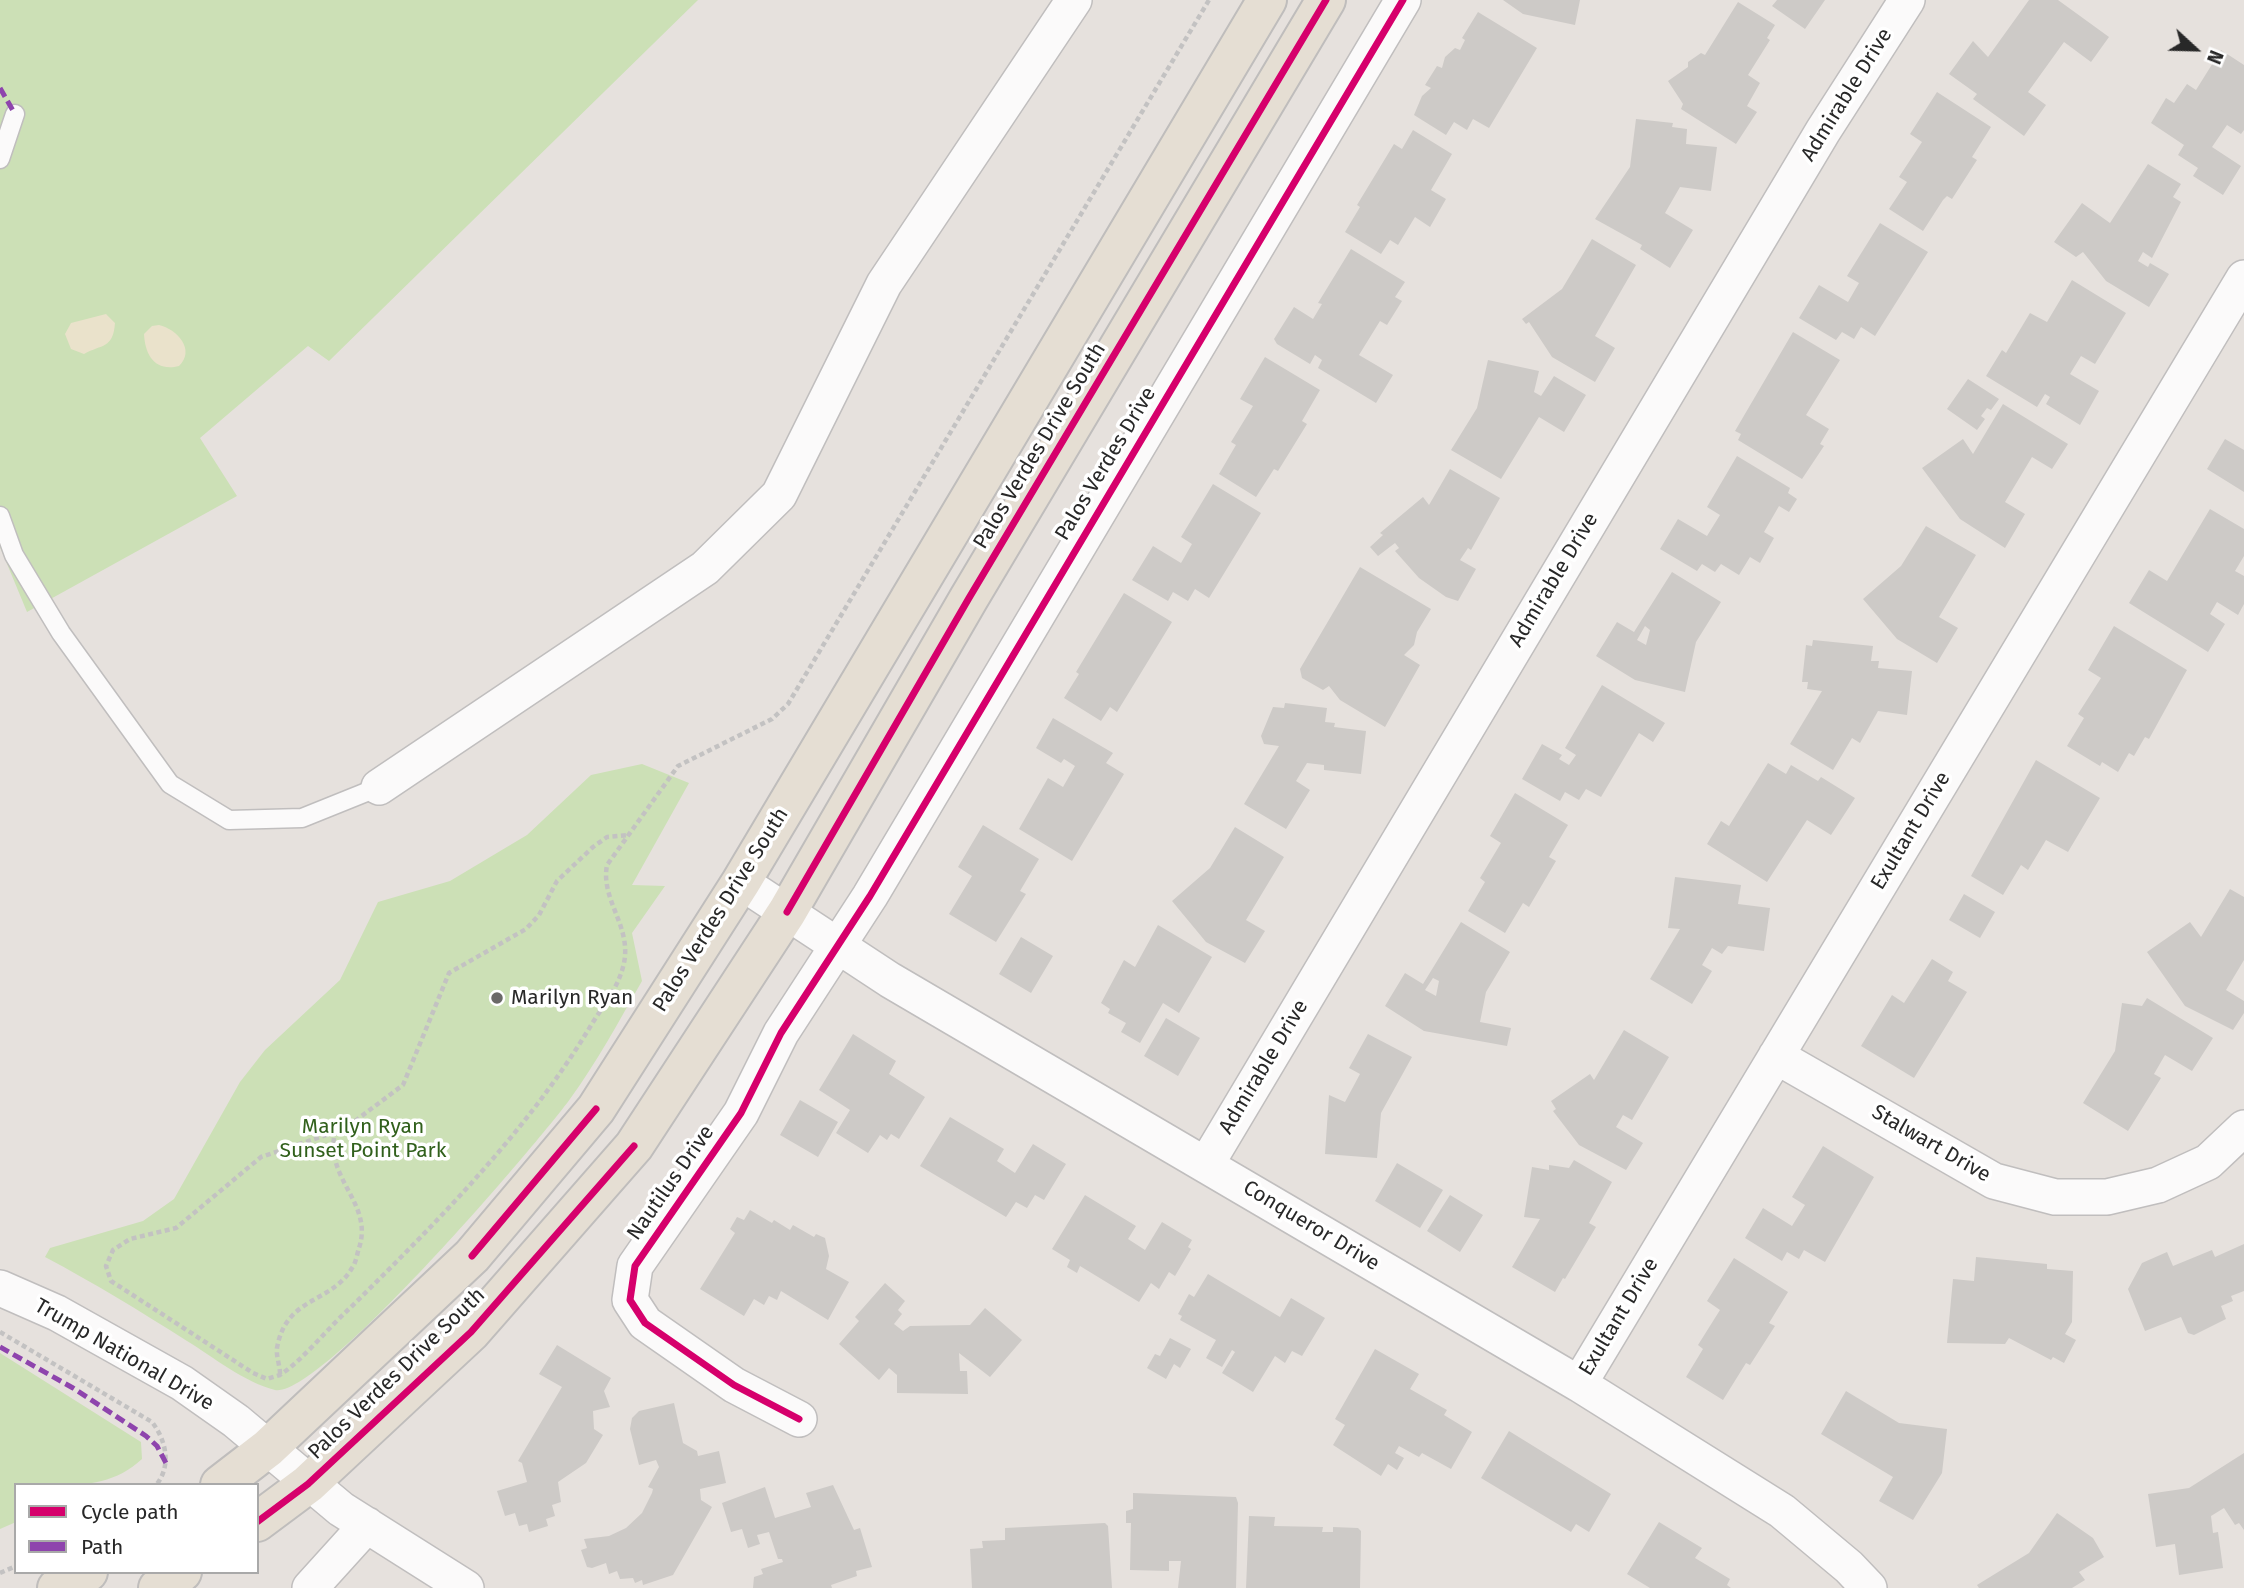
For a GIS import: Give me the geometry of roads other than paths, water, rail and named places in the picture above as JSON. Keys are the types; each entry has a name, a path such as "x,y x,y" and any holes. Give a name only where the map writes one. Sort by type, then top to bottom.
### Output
{"main road":[{"name":"Palos Verdes Drive South","path":"223,1483 268,1448 472,1256 587,1120 741,882 1267,0"},
{"name":"Palos Verdes Drive South","path":"259,1521 309,1484 471,1332 634,1146 787,912 969,598 1326,0"},
{"path":"57,1588 84,1574"},
{"path":"158,1588 179,1574"}],"street":[{"path":"379,787 705,568 779,495 884,284 1074,0"},
{"name":"Palos Verdes Drive","path":"839,946 1403,0"},
{"name":"Admirable Drive","path":"1207,1163 1816,143 1907,0"},
{"name":"Exultant Drive","path":"1579,1384 2244,278"},
{"name":"Conqueror Drive","path":"741,882 890,980 1207,1163 1579,1384 1782,1511 1849,1567 1869,1588"},
{"name":"Nautilus Drive","path":"799,1419 734,1385 645,1323 630,1300 635,1266 741,1113 781,1033 839,946"},
{"name":"Stalwart Drive","path":"1776,1056 1994,1181 2054,1197 2107,1197 2158,1185 2208,1162 2244,1128"},
{"name":"Trump National Drive","path":"0,1287 57,1313 182,1383 236,1420 309,1484 367,1525 466,1588"},
{"path":"310,1588 367,1525"}],"lane":[{"path":"0,159 15,114"},
{"path":"0,516 14,555 61,633 170,784 229,820 302,818 379,787"}],"place":[{"name":"Marilyn Ryan","path":"497,998"}],"park label":[{"name":"Marilyn Ryan Sunset Point Park","path":"363,1139"}]}
